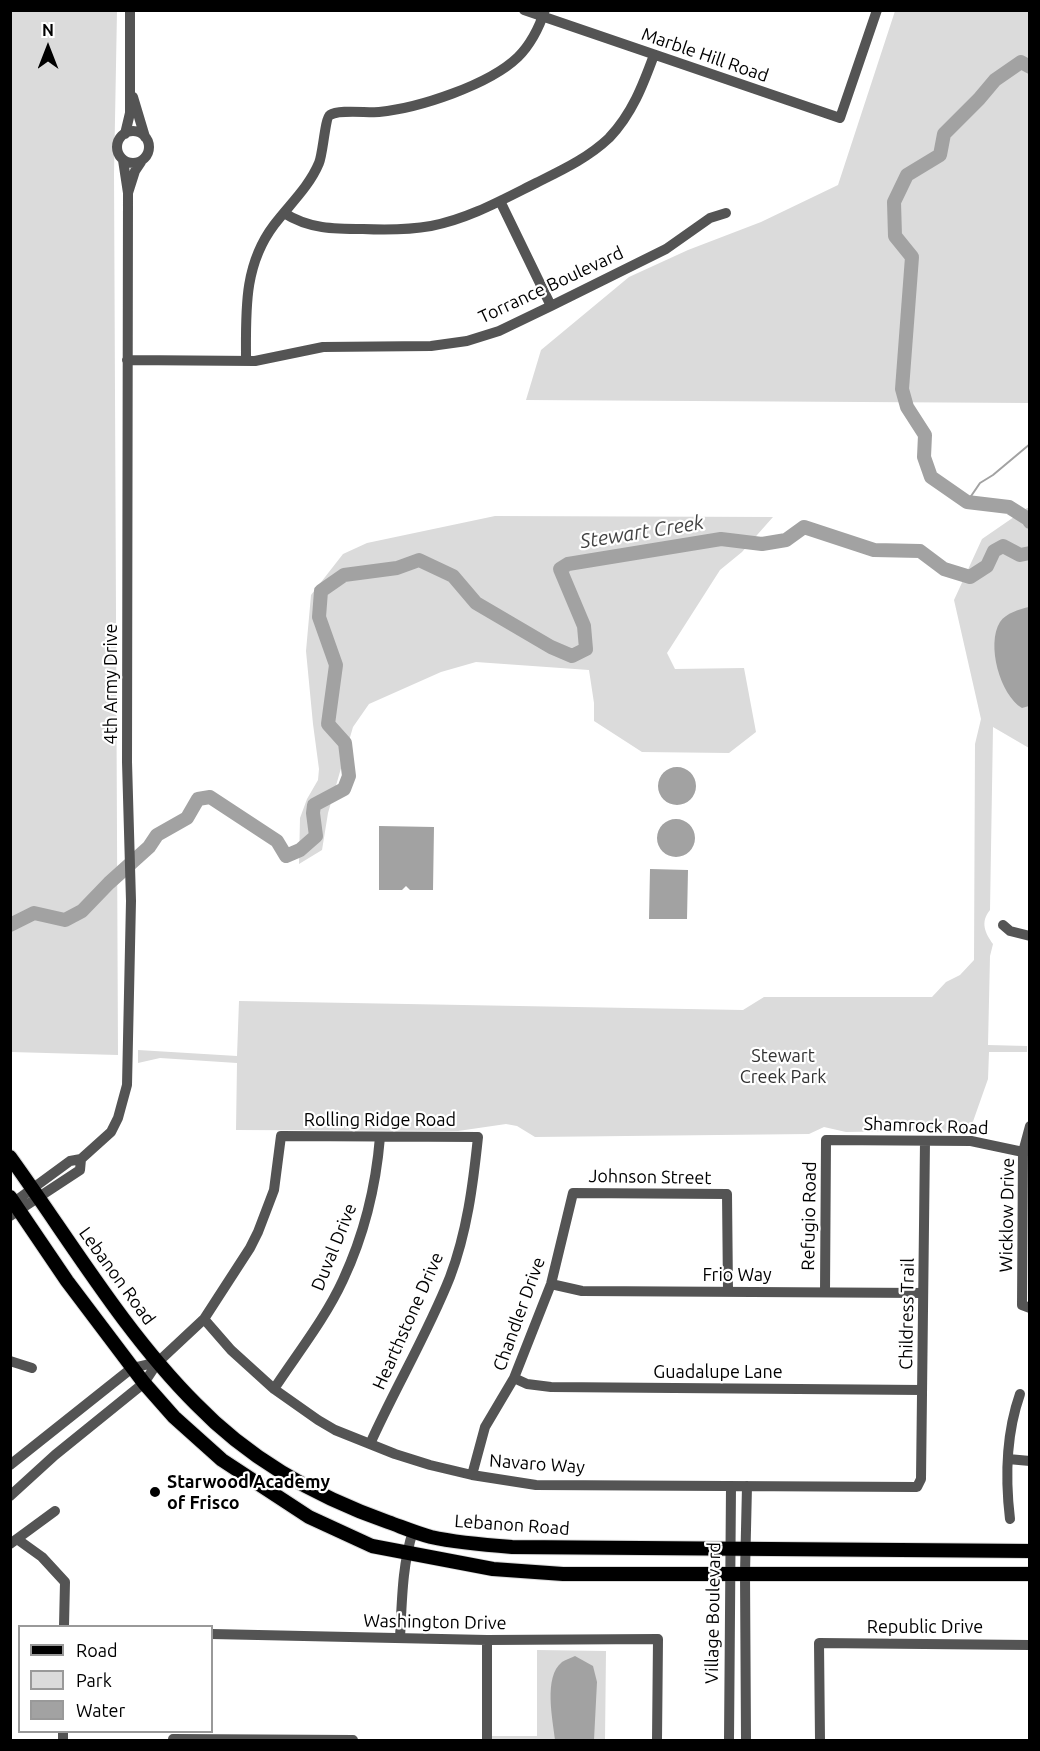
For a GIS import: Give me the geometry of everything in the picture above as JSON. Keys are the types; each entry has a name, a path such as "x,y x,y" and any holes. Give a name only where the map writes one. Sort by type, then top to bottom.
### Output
{"main road":[{"name":"Lebanon Road","path":"10,1157 115,1307 194,1403 222,1429 298,1482 334,1501 413,1531 472,1544 512,1547 1029,1551"},
{"path":"13,1206 132,1368 201,1443 222,1460 286,1502 326,1525 372,1546 493,1569 563,1574 1029,1574"},
{"path":"286,1502 298,1482"}],"street":[{"name":"4th Army Drive","path":"13,1206 35,1192 81,1170 81,1160 111,1132 127,1085 130,953 128,193 123,160 119,155 117,145 125,134 130,117 130,10"},
{"name":"Marble Hill Road","path":"524,10 544,14 654,55 840,118 872,12"},
{"path":"246,361 246,304 250,274 261,246 306,187 316,170 324,148 326,119 338,112 401,109 454,93 497,72 514,60 533,39 544,14"},
{"path":"284,213 308,225 325,229 404,229 451,221 500,201 571,166 603,143 621,124 635,102 654,55"},
{"name":"4th Army Drive","path":"128,193 135,171 149,150 143,125 130,90"},
{"path":"125,134 133,131 145,137"},
{"path":"123,160 129,163 141,162"},
{"path":"500,201 552,306"},
{"name":"Torrance Boulevard","path":"127,360 246,361 273,358 323,347 424,346 457,343 499,331 552,306 666,249 710,218 726,213"},
{"path":"1003,925 1010,931 1029,936"},
{"name":"Wicklow Drive","path":"1026,1306 1027,1199 1023,1152 1029,1126"},
{"name":"Rolling Ridge Road","path":"204,1319 235,1273 258,1232 274,1190 281,1136 478,1137"},
{"name":"Duval Drive","path":"274,1389 343,1280 366,1220 377,1170 380,1137"},
{"name":"Hearthstone Drive","path":"370,1444 382,1416 418,1349 450,1277 469,1210 478,1137"},
{"name":"Shamrock Road","path":"826,1140 958,1140 1023,1152"},
{"name":"Refugio Road","path":"825,1292 826,1140"},
{"name":"Childress Trail","path":"917,1487 921,1479 925,1141"},
{"name":"Johnson Street","path":"573,1193 727,1194 728,1291"},
{"name":"Chandler Drive","path":"472,1475 485,1427 514,1378 551,1284 573,1193"},
{"name":"Frio Way","path":"551,1284 582,1291 923,1293"},
{"path":"10,1496 144,1383 158,1362 204,1319"},
{"name":"Navaro Way","path":"204,1319 231,1350 274,1389 326,1425 370,1444 430,1465 472,1475 536,1485 917,1487"},
{"path":"10,1362 32,1368"},
{"path":"10,1465 132,1368 158,1362"},
{"name":"Guadalupe Lane","path":"514,1378 527,1384 550,1387 922,1390"},
{"path":"1010,1519 1008,1459 1010,1427 1020,1394"},
{"path":"1008,1459 1029,1461"},
{"name":"Village Boulevard","path":"731,1486 738,1549 745,1573 746,1740"},
{"name":"Village Boulevard","path":"729,1740 729,1574 738,1549 747,1486"},
{"path":"54,1511 14,1542 42,1557 65,1582 64,1625"},
{"path":"400,1638 406,1552 413,1531"},
{"path":"729,1621 745,1621"},
{"name":"Washington Drive","path":"213,1634 487,1640 658,1639 657,1740"},
{"path":"487,1640 487,1740"},
{"name":"Republic Drive","path":"820,1740 819,1643 1029,1644"},
{"path":"173,1737 353,1740"}],"green space":[{"path":"11,10 117,11 114,174 118,1055 11,1052"},
{"path":"895,11 1029,11 1029,403 526,400 541,350 629,277 688,250 761,222 838,185"},
{"name":"Stewart Creek Park","path":"1029,508 1029,748 993,727 990,910 984,923 993,944 990,956 988,1045 1027,1046 1027,1052 989,1052 988,1079 970,1130 846,1132 824,1127 809,1134 535,1137 517,1126 506,1124 458,1131 236,1130 237,1063 160,1058 138,1063 138,1050 237,1056 239,1001 743,1010 764,997 932,997 946,982 960,975 974,960 975,744 981,719 954,600 982,539"},
{"path":"495,516 773,517 742,552 720,570 667,653 675,669 744,668 756,732 729,753 642,752 594,721 589,670 476,662 441,672 369,704 353,727 328,813 322,850 299,864 300,818 307,799 318,780 319,769 306,651 311,595 343,554 367,543"},
{"path":"537,1650 606,1651 605,1740 492,1740 492,1736 537,1736"}],"water":[{"path":"1029,607 1029,706 1022,708 1007,692 1002,681 994,643 1000,622 1013,612"},
{"path":"677,767 690,773 696,786 690,799 677,805 664,799 658,786 664,773"},
{"path":"676,819 689,825 695,838 689,851 676,857 663,851 657,838 663,825"},
{"path":"379,826 434,827 433,890 410,890 406,886 402,890 379,890"},
{"path":"650,869 688,870 687,919 649,919"},
{"path":"575,1656 593,1666 597,1682 594,1740 555,1740 551,1710 553,1678 562,1662"}],"waterway":[{"name":"Stewart Creek","path":"1030,67 1021,62 995,80 944,134 940,155 907,175 894,202 895,236 912,257 902,389 907,407 925,435 924,457 931,477 967,502 1009,507 1030,522"},
{"path":"967,502 980,483 1030,444"},
{"name":"Stewart Creek","path":"10,925 34,913 65,920 82,911 149,847 157,835 187,818 198,799 210,797 277,841 286,856 300,850 316,836 314,805 344,789 349,776 345,743 328,724 336,665 319,617 321,591 344,575 397,568 419,560 453,576 476,603 551,647 572,656 586,649 584,626 560,569 568,564 721,539 762,544 786,540 804,527 874,550 920,551 944,569 970,577 987,566 994,551 1003,546 1020,555 1030,553"}],"place":[{"name":"Starwood Academy of Frisco","path":"155,1492"}]}
